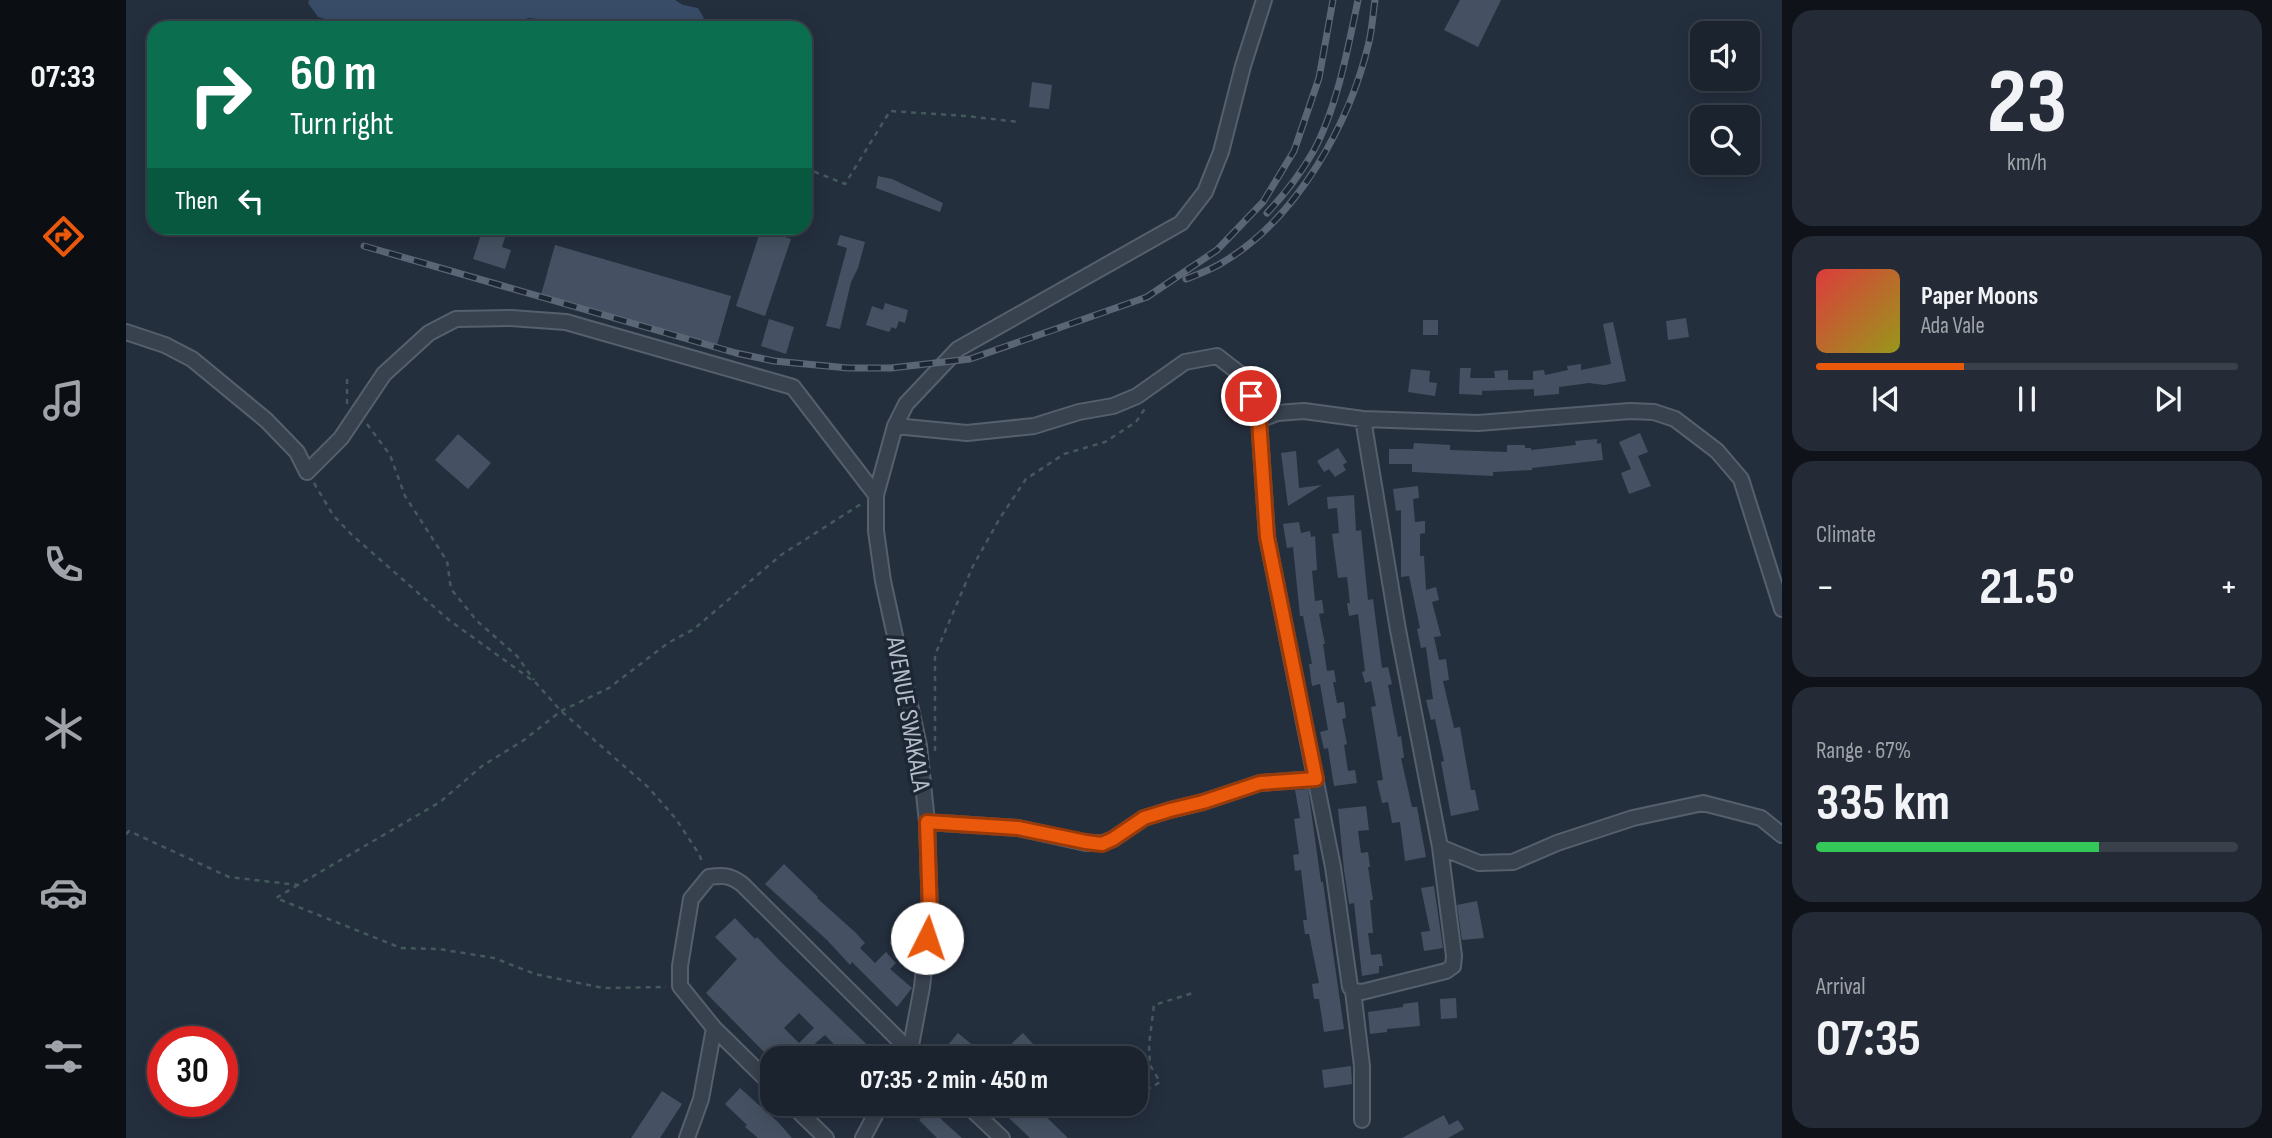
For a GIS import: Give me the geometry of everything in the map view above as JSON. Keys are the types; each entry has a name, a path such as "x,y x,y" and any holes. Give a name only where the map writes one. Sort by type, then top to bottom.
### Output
{"street":[{"name":"AVENUE SWAKALA","path":"913,1046 930,914 927,822 919,746 883,581 876,531 876,495 895,426 906,404 957,349 1181,223 1205,192 1221,152 1243,66 1264,0"},
{"path":"126,332 165,345 192,359 266,421 297,452 307,472 341,438 384,373 429,333 456,319 510,318 566,322 793,387 876,495"},
{"path":"895,426 967,433 1034,426 1079,412 1114,406 1137,396 1185,362 1217,356 1239,373 1259,420 1267,537 1333,867 1362,1066 1362,1120"},
{"path":"1259,420 1277,413 1304,411 1363,419 1478,423 1630,411 1654,412 1675,419 1717,451 1741,479 1782,609"},
{"path":"1353,991 1362,992 1446,971 1453,966 1454,956 1440,847 1398,630 1363,419"},
{"path":"927,822 1018,828 1102,844 1144,818 1170,810 1260,783 1316,779"},
{"path":"1440,847 1479,863 1513,862 1557,843 1633,818 1703,803 1761,818 1782,835"},
{"path":"760,1074 714,1028 680,986 680,966 691,899 709,877 725,875 734,877 742,884 901,1046"},
{"path":"687,1138 701,1099 714,1028"},
{"path":"803,1116 826,1138"},
{"path":"863,1138 875,1116"},
{"path":"979,1116 1002,1138"}],"path":[{"path":"812,171 845,184 890,111 1019,122"},
{"path":"347,376 347,407 358,412 390,455 405,496 447,561 451,589 477,621 517,656 561,711 648,787 676,819 699,854 709,877"},
{"path":"935,758 935,656 973,566 1000,518 1026,479 1064,454 1105,442 1136,422 1150,402"},
{"path":"307,472 333,515 352,535 449,620 536,683"},
{"path":"680,986 603,988 535,974 494,958 439,949 401,948 276,898 440,802 482,766 524,740 561,711 609,688 668,643 694,629 781,555 876,495"},
{"path":"126,834 129,831 229,877 299,885"},
{"path":"1148,1088 1160,1082 1150,1065 1149,1045 1154,1005 1193,993"}],"water":[{"path":"309,0 675,0 698,8 704,18 701,21 556,21 528,18 522,21 332,21 318,17 308,3"}],"building":[{"path":"1460,0 1501,0 1478,47 1444,30"},
{"path":"1032,82 1052,85 1049,109 1029,107"},
{"path":"878,176 892,179 943,203 940,212 876,188"},
{"path":"481,235 506,235 502,247 511,250 505,269 473,259"},
{"path":"759,235 779,235 791,239 765,316 736,306"},
{"path":"840,235 865,242 851,282 840,329 826,326 847,248 837,245"},
{"path":"555,245 731,296 717,345 541,295"},
{"path":"885,303 908,310 905,323 899,321 896,329 892,327 889,332 866,325 872,306 883,310"},
{"path":"1686,318 1689,337 1668,340 1666,321"},
{"path":"769,319 794,327 786,354 761,346"},
{"path":"1423,320 1438,320 1438,335 1423,335"},
{"path":"1613,322 1626,381 1559,387 1559,394 1534,396 1534,389 1482,391 1482,395 1459,394 1460,368 1471,368 1470,378 1495,378 1494,371 1508,370 1508,380 1533,380 1533,371 1544,370 1545,375 1568,370 1567,366 1581,364 1581,370 1611,364 1603,324"},
{"path":"1411,369 1430,371 1429,382 1437,383 1435,396 1408,392"},
{"path":"1640,433 1648,452 1638,456 1651,486 1629,494 1621,473 1631,469 1619,442"},
{"path":"458,434 491,463 468,489 435,460"},
{"path":"1597,439 1597,444 1601,443 1603,460 1532,470 1493,472 1493,476 1412,472 1412,464 1389,464 1389,449 1413,449 1414,443 1450,445 1450,450 1507,452 1507,445 1525,445 1525,448 1531,450 1576,445 1575,441"},
{"path":"1338,448 1347,462 1343,465 1346,470 1335,477 1329,469 1324,472 1317,461"},
{"path":"1296,451 1299,488 1322,485 1288,506 1281,453"},
{"path":"1418,486 1419,498 1413,499 1415,522 1425,521 1425,533 1420,534 1420,556 1424,556 1426,590 1436,587 1439,600 1432,602 1441,636 1434,637 1439,660 1446,659 1449,680 1443,681 1454,728 1460,727 1471,790 1475,790 1479,810 1451,816 1435,719 1431,720 1426,700 1433,699 1426,647 1421,648 1417,629 1420,628 1409,576 1401,577 1401,510 1396,511 1393,489"},
{"path":"1354,495 1356,531 1361,530 1368,600 1373,599 1382,668 1388,667 1392,684 1388,685 1398,737 1401,736 1404,758 1401,758 1412,807 1417,807 1426,857 1405,861 1400,822 1392,823 1388,802 1382,803 1377,781 1383,780 1371,707 1376,706 1371,681 1365,683 1362,672 1365,671 1358,614 1349,616 1347,577 1338,578 1332,534 1339,533 1337,508 1328,509 1327,497"},
{"path":"1299,522 1301,533 1310,531 1311,537 1315,536 1317,570 1312,571 1315,601 1322,600 1324,613 1319,614 1327,671 1334,670 1337,703 1344,702 1346,718 1342,719 1347,744 1344,745 1348,771 1355,770 1357,783 1334,786 1328,748 1324,749 1320,732 1328,730 1320,684 1312,686 1309,664 1312,664 1303,616 1300,616 1293,547 1287,548 1283,524"},
{"path":"1308,789 1344,1029 1324,1032 1319,999 1314,999 1312,984 1319,983 1309,934 1305,934 1303,920 1307,920 1301,870 1295,871 1293,855 1299,854 1294,819 1300,818 1295,790"},
{"path":"1366,806 1369,830 1358,831 1361,853 1368,852 1370,867 1373,933 1368,933 1371,955 1381,954 1383,966 1379,966 1379,973 1362,976 1354,903 1349,904 1344,870 1338,809"},
{"path":"784,864 856,933 865,943 860,948 875,963 886,952 896,963 890,969 912,988 897,1007 852,962 850,965 827,940 765,884"},
{"path":"1434,886 1443,948 1424,951 1421,932 1430,931 1421,888"},
{"path":"1477,901 1484,938 1462,940 1457,905"},
{"path":"735,918 868,1046 836,1046 825,1035 812,1046 760,1048 706,993 737,959 715,937","holes":["799,1013 814,1028 799,1043 784,1028"]},
{"path":"1456,998 1457,1018 1441,1019 1440,999"},
{"path":"1418,1002 1420,1026 1387,1029 1387,1032 1370,1034 1368,1012"},
{"path":"958,1033 974,1046 947,1046"},
{"path":"1023,1033 1034,1045 1015,1046 1012,1043"},
{"path":"1351,1066 1352,1084 1324,1088 1322,1070"},
{"path":"740,1088 760,1106 760,1116 771,1116 792,1138 758,1138 725,1104"},
{"path":"662,1091 682,1104 660,1138 631,1138"},
{"path":"1444,1115 1449,1125 1458,1120 1464,1129 1448,1138 1402,1138"},
{"path":"923,1116 938,1116 962,1138 937,1138 919,1120"},
{"path":"1007,1116 1045,1116 1068,1138 1030,1138"}],"railway":[{"path":"364,246 736,353 774,361 848,368 891,368 970,359 1147,297 1217,250 1263,202 1294,151 1319,78 1333,0"},
{"path":"1267,213 1298,176 1321,135 1341,78 1358,0"},
{"path":"1186,279 1220,264 1251,242 1276,220 1298,194 1317,165 1349,104 1370,37 1375,0"}],"route":[{"path":"927,938 930,914 927,822 1018,828 1102,844 1144,818 1170,810 1260,783 1316,779 1267,537 1259,420 1251,396"}]}
